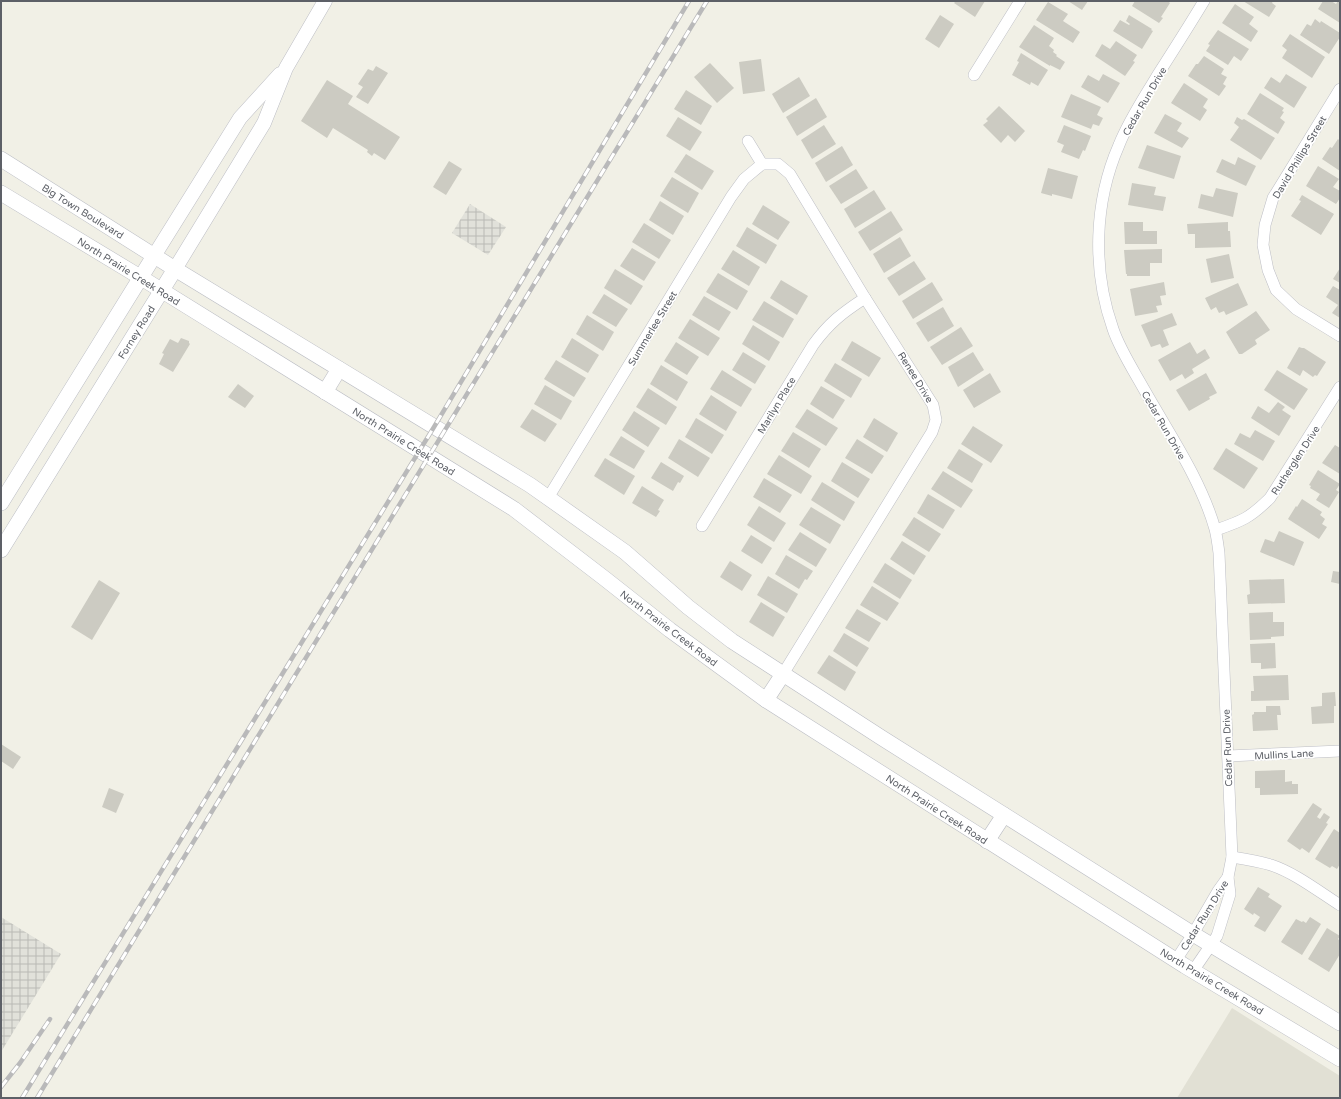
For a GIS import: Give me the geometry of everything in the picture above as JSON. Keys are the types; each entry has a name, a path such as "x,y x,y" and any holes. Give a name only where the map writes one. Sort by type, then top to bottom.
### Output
{"main road":[{"name":"Big Town Boulevard","path":"1,159 165,263"},
{"name":"North Prairie Creek Road","path":"1,193 140,277 514,509 670,630 766,700 1176,960 1340,1059"},
{"name":"Forney Road","path":"1,504 140,277 165,263"},
{"name":"Forney Road","path":"1,550 161,291 165,263"},
{"path":"165,263 530,485 625,552 688,607 732,641 1193,934 1340,1023"},
{"path":"325,392 339,369"},
{"path":"766,700 782,674"},
{"path":"987,841 1004,815"}],"street":[{"name":"Forney Road","path":"165,263 264,123 286,68 325,1"},
{"path":"974,75 1020,1"},
{"name":"Cedar Run Drive","path":"1204,1 1138,108 1119,144 1107,175 1100,208 1099,237 1100,268 1105,301 1113,330 1139,380 1186,462 1205,500 1216,530 1219,553 1232,857 1228,877"},
{"name":"Forney Road","path":"165,263 240,118 286,68"},
{"name":"David Phillips Street","path":"1340,89 1273,198 1266,225 1263,245 1268,270 1276,290 1296,309 1340,336"},
{"path":"748,141 762,164"},
{"name":"Renee Drive","path":"762,164 778,164 790,174 865,298 934,405 936,420 932,432 782,674"},
{"name":"Summerlee Street","path":"548,498 730,197 744,179 762,164"},
{"name":"Marilyn Place","path":"702,526 813,345 835,319 865,298"},
{"name":"Rutherglen Drive","path":"1216,530 1242,521 1256,512 1270,498 1340,387"},
{"name":"Mullins Lane","path":"1228,756 1340,751"},
{"path":"1232,857 1272,865 1292,875 1340,905"},
{"name":"Cedar Rum Drive","path":"1176,960 1228,877"},
{"name":"Cedar Rum Drive","path":"1194,971 1217,936 1230,894 1228,877"}],"shaded area":[{"path":"470,204 506,227 488,255 452,233"},
{"path":"1,917 61,954 1,1052"},
{"path":"1232,1008 1340,1076 1340,1098 1177,1098"}],"building":[{"path":"956,1 985,1 975,17 954,3"},
{"path":"1068,1 1088,1 1082,10"},
{"path":"1135,1 1168,1 1170,3 1159,23 1132,6"},
{"path":"1243,1 1273,1 1272,3 1276,6 1269,17"},
{"path":"1323,1 1331,1 1336,4 1340,1 1340,23 1318,9"},
{"path":"1048,2 1068,14 1063,21 1080,32 1073,43 1036,20"},
{"path":"1235,4 1254,17 1249,24 1258,31 1251,42 1222,23"},
{"path":"940,15 954,24 939,48 925,39"},
{"path":"1129,15 1153,31 1142,49 1113,31 1120,20 1129,25 1130,24 1126,21"},
{"path":"1315,19 1340,33 1340,37 1329,54 1300,35 1307,24 1311,26"},
{"path":"1034,25 1054,38 1049,46 1054,50 1053,52 1057,55 1056,56 1065,62 1060,70 1050,66 1019,47"},
{"path":"1218,30 1249,49 1241,61 1234,56 1228,65 1206,51 1210,45 1208,44"},
{"path":"1290,34 1325,57 1312,78 1282,58 1287,50 1282,46"},
{"path":"1116,41 1137,55 1133,61 1135,62 1125,76 1095,56 1102,44 1110,49"},
{"path":"1021,53 1048,70 1038,86 1031,82 1030,85 1012,75 1019,62 1017,61"},
{"path":"1204,56 1224,69 1221,74 1227,77 1223,84 1226,86 1219,96 1188,76 1196,64 1198,64"},
{"path":"761,59 765,91 743,94 739,62"},
{"path":"710,63 734,88 717,103 694,77"},
{"path":"376,66 388,73 368,104 356,97 363,87 358,84 368,69 373,71"},
{"path":"1103,74 1120,83 1108,103 1081,87 1088,75 1099,81"},
{"path":"1286,74 1307,87 1294,108 1264,88 1271,77 1280,83"},
{"path":"799,77 810,96 783,113 772,94"},
{"path":"327,80 353,96 348,104 400,137 385,160 374,153 372,156 367,152 368,150 333,128 327,138 301,121"},
{"path":"1184,83 1208,99 1203,107 1207,110 1200,121 1171,103"},
{"path":"686,90 712,106 701,125 674,109"},
{"path":"1260,93 1284,108 1282,111 1284,112 1280,118 1285,122 1278,134 1247,114"},
{"path":"1071,94 1101,107 1097,115 1103,118 1099,126 1093,124 1091,129 1061,117"},
{"path":"816,98 827,117 797,136 786,117"},
{"path":"999,106 1025,131 1015,142 1008,135 1001,143 983,125 988,121 986,119"},
{"path":"1165,114 1182,123 1177,131 1189,138 1182,148 1154,133"},
{"path":"678,117 702,132 690,151 666,136"},
{"path":"1237,117 1242,120 1244,119 1275,138 1261,160 1230,140 1239,127 1234,123"},
{"path":"824,125 836,144 812,159 801,140"},
{"path":"1064,125 1091,136 1085,151 1083,150 1079,159 1061,152 1064,145 1057,142"},
{"path":"1338,139 1340,141 1340,171 1322,159 1330,147 1332,148"},
{"path":"1147,145 1181,156 1174,179 1138,168"},
{"path":"842,146 853,165 826,182 815,163"},
{"path":"686,154 714,171 702,190 674,172"},
{"path":"1238,157 1256,166 1246,186 1216,172 1222,159 1235,165"},
{"path":"449,161 462,169 446,195 433,187"},
{"path":"1318,166 1339,179 1333,187 1340,191 1340,198 1336,204 1306,186"},
{"path":"1048,168 1078,176 1072,199 1041,193"},
{"path":"856,169 868,188 841,204 829,186"},
{"path":"672,177 699,193 688,213 660,196"},
{"path":"1132,183 1156,187 1154,195 1166,197 1163,211 1128,205"},
{"path":"1216,188 1238,193 1233,217 1198,208 1201,194 1213,197"},
{"path":"874,190 886,209 855,228 844,209"},
{"path":"1302,195 1334,214 1321,235 1291,216 1301,201 1299,200"},
{"path":"660,201 684,216 673,235 649,220"},
{"path":"763,205 790,222 778,240 752,224"},
{"path":"891,211 903,230 870,251 858,232"},
{"path":"1124,222 1143,222 1143,231 1157,231 1157,244 1125,244"},
{"path":"1228,222 1231,247 1195,248 1195,234 1188,234 1187,224"},
{"path":"644,223 671,240 659,259 632,242"},
{"path":"747,227 777,245 766,264 736,246"},
{"path":"900,237 911,256 884,273 873,254"},
{"path":"632,248 656,262 644,281 620,266"},
{"path":"1162,249 1162,263 1150,263 1150,276 1127,276 1124,250"},
{"path":"733,250 760,267 749,286 721,269"},
{"path":"1229,254 1234,278 1211,283 1206,259"},
{"path":"914,261 926,279 899,296 887,278"},
{"path":"1340,268 1340,283 1333,279"},
{"path":"615,269 643,286 631,305 604,288"},
{"path":"718,273 748,291 737,310 706,292"},
{"path":"781,280 808,296 797,315 770,298"},
{"path":"932,282 943,300 913,319 902,301"},
{"path":"1164,282 1166,295 1160,296 1162,305 1156,306 1158,312 1135,316 1130,289"},
{"path":"1238,283 1248,305 1226,315 1224,311 1219,313 1216,307 1211,310 1205,298"},
{"path":"1333,286 1340,290 1340,318 1332,313 1338,305 1326,297"},
{"path":"604,294 628,309 616,327 592,313"},
{"path":"704,296 731,312 719,331 692,315"},
{"path":"764,301 794,319 783,338 752,320"},
{"path":"943,307 954,326 928,342 916,323"},
{"path":"1256,311 1270,330 1255,340 1257,344 1242,354 1239,354 1226,332"},
{"path":"1172,313 1177,325 1163,330 1169,345 1162,348 1160,344 1151,347 1141,325"},
{"path":"587,315 614,332 603,351 576,334"},
{"path":"690,319 720,338 708,356 678,338"},
{"path":"753,325 780,342 769,361 742,344"},
{"path":"961,327 973,346 942,365 930,347"},
{"path":"181,338 189,341 190,344 173,372 159,364 164,354 162,353 170,339 178,343"},
{"path":"572,338 599,355 588,373 561,357"},
{"path":"852,341 881,358 869,377 841,360"},
{"path":"676,342 699,357 687,375 664,361"},
{"path":"1190,342 1197,354 1205,349 1210,358 1192,369 1194,373 1185,379 1182,374 1170,381 1158,360"},
{"path":"1299,347 1304,348 1326,362 1317,376 1315,375 1313,377 1303,370 1300,376 1287,368"},
{"path":"743,352 766,366 755,384 732,370"},
{"path":"973,352 984,370 958,387 948,367"},
{"path":"556,360 586,378 574,397 544,379"},
{"path":"835,363 862,379 851,398 824,381"},
{"path":"661,365 688,382 677,401 650,384"},
{"path":"722,370 752,389 741,407 710,389"},
{"path":"1277,370 1308,389 1294,410 1264,390"},
{"path":"990,373 1001,392 974,408 963,390"},
{"path":"1206,373 1217,393 1209,397 1210,399 1189,411 1176,390"},
{"path":"238,384 254,396 245,408 228,397"},
{"path":"545,385 572,401 561,420 534,404"},
{"path":"821,386 845,400 833,419 810,404"},
{"path":"648,388 677,407 666,425 636,407"},
{"path":"711,395 737,412 726,431 699,414"},
{"path":"1278,402 1285,407 1282,410 1291,416 1279,436 1251,418 1258,406 1269,413"},
{"path":"532,409 557,424 545,442 520,427"},
{"path":"807,409 838,428 826,446 795,427"},
{"path":"634,411 660,428 648,447 622,430"},
{"path":"696,418 724,435 712,454 685,437"},
{"path":"874,418 898,433 887,452 863,437"},
{"path":"973,426 1003,445 991,463 961,444"},
{"path":"1255,430 1275,441 1263,461 1234,444 1240,433 1250,438"},
{"path":"793,432 821,449 809,468 781,451"},
{"path":"621,436 645,451 634,469 609,455"},
{"path":"679,439 710,458 698,477 668,458"},
{"path":"857,439 884,456 872,474 845,458"},
{"path":"1335,445 1340,448 1340,474 1322,463"},
{"path":"1226,448 1258,468 1244,489 1213,469"},
{"path":"959,449 983,464 972,483 947,468"},
{"path":"779,455 812,476 801,494 767,474"},
{"path":"605,458 635,476 624,495 594,476"},
{"path":"661,462 684,476 680,483 678,482 673,491 651,478"},
{"path":"842,462 870,479 858,498 831,481"},
{"path":"1318,470 1340,484 1336,490 1339,492 1329,508 1316,500 1320,494 1310,488 1311,486 1309,485"},
{"path":"943,471 973,490 961,508 931,489"},
{"path":"764,478 792,495 780,513 753,497"},
{"path":"822,482 855,502 844,521 811,500"},
{"path":"642,486 664,500 656,517 632,503"},
{"path":"928,494 955,510 943,529 917,513"},
{"path":"1302,499 1322,512 1320,515 1325,519 1322,524 1327,527 1319,539 1288,519"},
{"path":"759,506 786,523 774,542 747,525"},
{"path":"811,507 841,525 830,544 799,525"},
{"path":"914,517 941,534 929,552 902,535"},
{"path":"1279,531 1304,542 1294,566 1260,552 1265,539 1274,542"},
{"path":"800,532 827,549 816,567 788,550"},
{"path":"751,535 772,548 762,564 741,551"},
{"path":"902,541 926,556 914,575 890,559"},
{"path":"786,555 813,571 807,580 805,579 799,589 775,574"},
{"path":"730,561 752,575 742,591 720,577"},
{"path":"885,563 912,580 900,599 873,582"},
{"path":"1333,571 1340,572 1340,584 1331,582"},
{"path":"768,576 798,594 787,613 757,595"},
{"path":"1284,579 1285,603 1248,604 1247,595 1250,594 1249,580"},
{"path":"99,580 120,593 92,640 71,627"},
{"path":"872,586 899,603 887,621 860,605"},
{"path":"761,602 785,617 773,637 749,622"},
{"path":"857,609 881,623 869,642 845,628"},
{"path":"1273,612 1273,622 1284,622 1284,636 1271,637 1271,639 1250,640 1249,613"},
{"path":"844,633 869,648 857,667 833,651"},
{"path":"1275,643 1276,668 1261,669 1261,663 1251,663 1250,644"},
{"path":"829,655 856,672 845,691 817,673"},
{"path":"1288,675 1289,700 1251,701 1251,691 1254,691 1253,676"},
{"path":"1335,692 1336,706 1334,706 1334,723 1312,724 1311,707 1322,706 1322,693"},
{"path":"1266,706 1280,706 1281,715 1277,715 1278,730 1253,731 1252,715 1254,712 1266,712"},
{"path":"1,744 21,757 13,769 1,761"},
{"path":"1285,770 1285,782 1292,781 1292,784 1298,784 1298,794 1260,795 1260,788 1255,788 1255,771"},
{"path":"109,788 124,794 116,813 102,807"},
{"path":"1313,803 1322,809 1317,817 1320,819 1324,813 1330,817 1326,823 1328,824 1309,853 1302,848 1300,850 1287,841"},
{"path":"1334,829 1340,833 1340,864 1337,869 1332,866 1330,868 1315,859"},
{"path":"1258,887 1270,894 1268,897 1282,906 1265,932 1254,926 1260,917 1254,913 1253,915 1244,909"},
{"path":"1310,917 1321,924 1302,955 1281,942 1296,919 1306,923"},
{"path":"1327,928 1340,936 1338,939 1340,941 1340,954 1329,972 1308,959"}],"railway":[{"path":"22,1098 434,427 689,1"},
{"path":"37,1098 707,1"},
{"path":"1,1087 20,1063 50,1019"}]}
